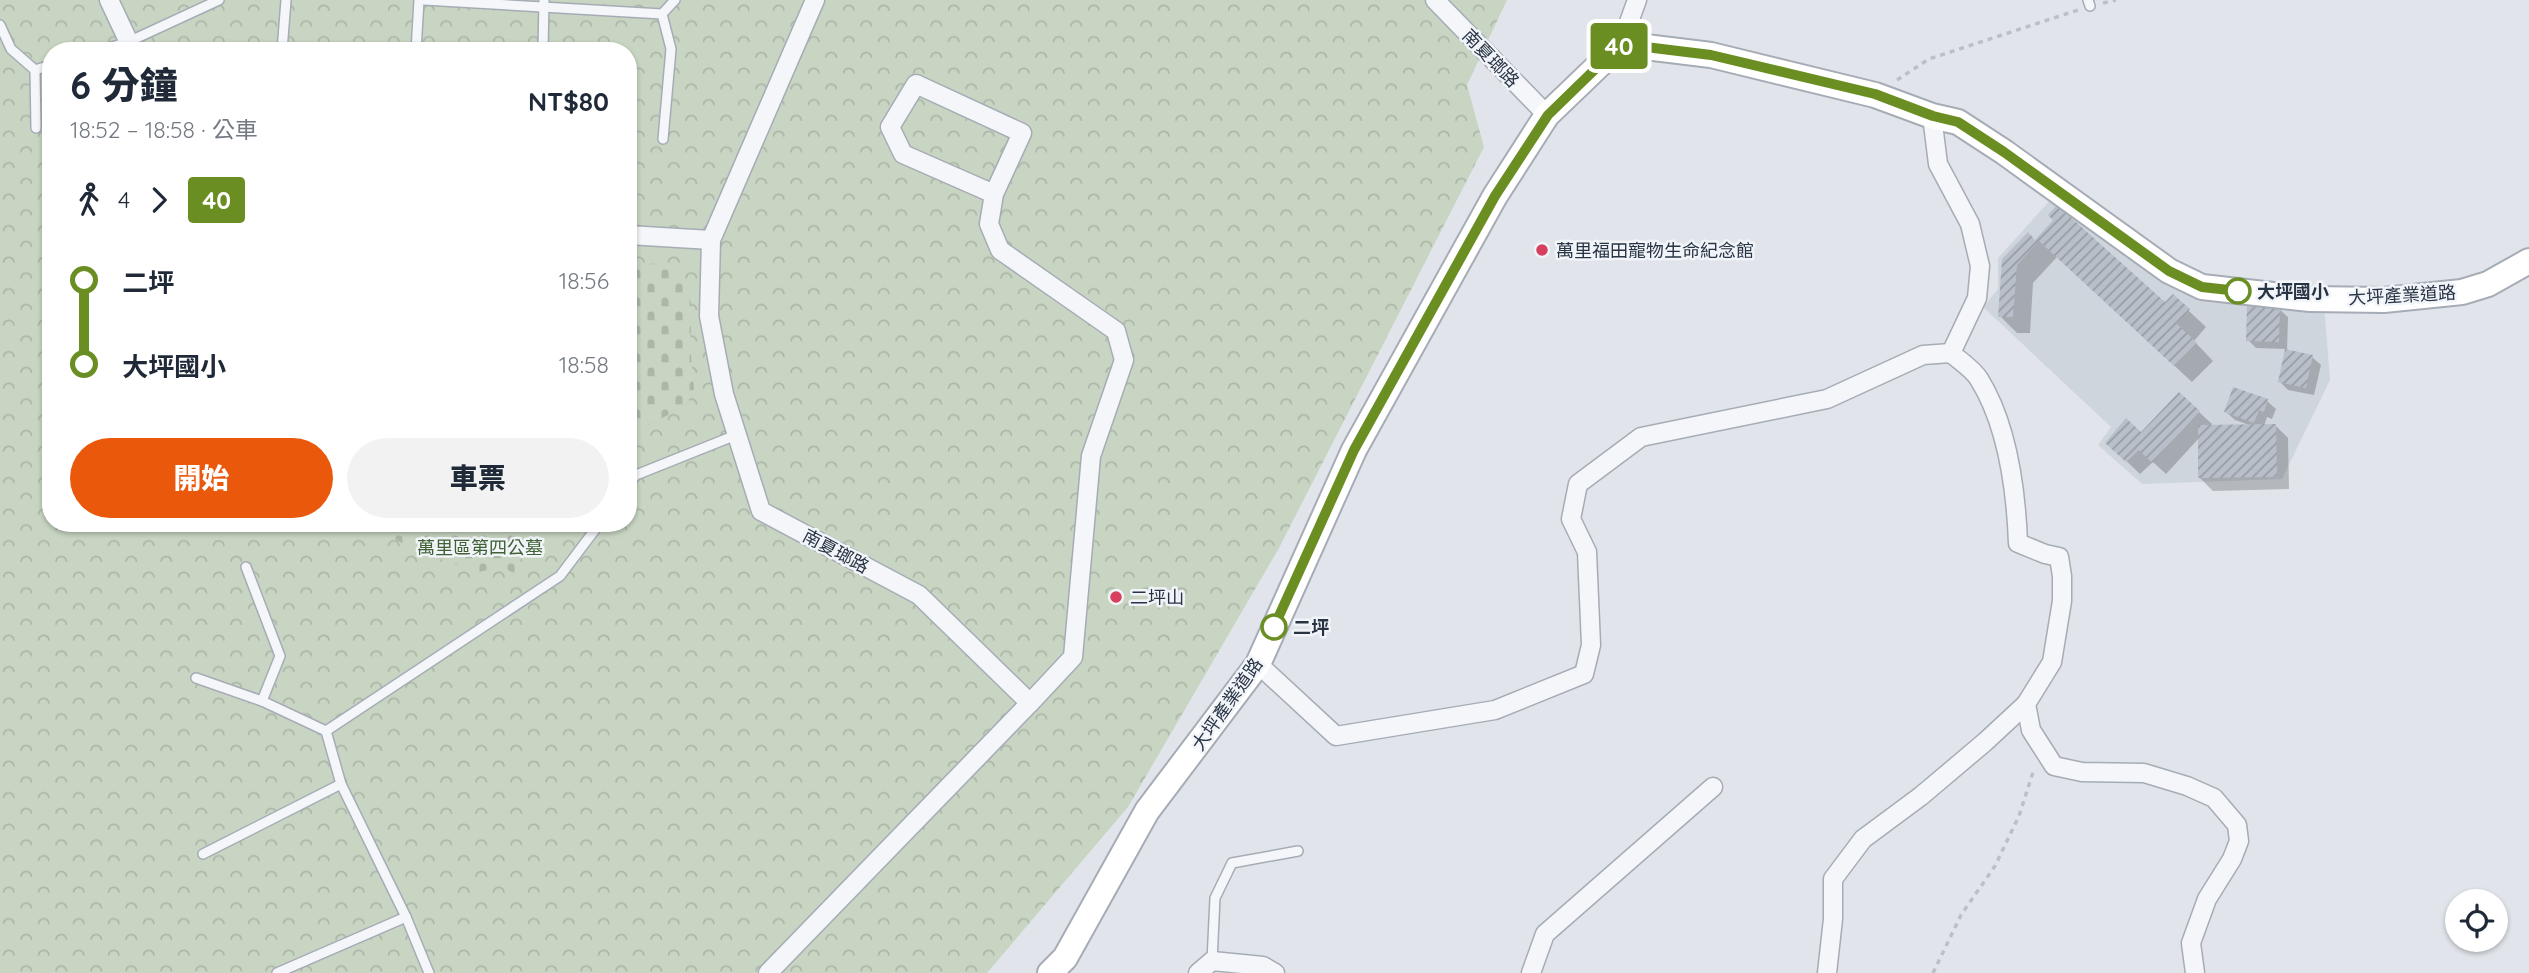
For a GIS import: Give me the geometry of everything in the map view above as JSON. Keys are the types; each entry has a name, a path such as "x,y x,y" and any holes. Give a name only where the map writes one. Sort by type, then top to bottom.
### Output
{"street":[{"path":"109,0 129,42"},
{"name":"南夏瑯路","path":"815,0 711,240 709,316 724,394 736,435 761,511 919,596 1030,703"},
{"name":"南夏瑯路","path":"1435,0 1548,115"},
{"path":"1621,44 1637,0"},
{"name":"大坪產業道路","path":"1050,973 1065,958 1147,811 1258,664 1354,450 1495,196 1548,115 1621,44 1711,55 1875,94 1933,116 1958,122 2169,271 2202,287 2310,299 2384,300 2462,292 2488,284 2529,261"},
{"path":"768,973 1073,657 1091,456 1124,360 1116,331 1000,250 989,224 994,194 1022,132 916,84 890,127 903,154 994,194"},
{"path":"1933,116 1938,164 1970,225 1980,266 1978,298 1951,353"},
{"path":"637,236 711,240"},
{"path":"1258,664 1336,736 1495,710 1584,674 1591,645 1587,552 1571,519 1578,484 1641,437 1827,399 1923,355 1951,353 1978,376 2000,424 2017,503 2018,542 2059,557 2062,601 2052,662 2026,704 1985,743 1863,839 1840,869 1833,879 1833,919 1827,973"},
{"path":"2026,704 2031,730 2054,766 2081,772 2144,773 2187,786 2214,799 2237,825 2239,841 2232,859 2207,899 2191,943 2195,973"},
{"path":"1531,973 1545,934 1713,787"},
{"path":"1205,967 1263,966 1275,973"}],"lane":[{"path":"139,42 219,0"},
{"path":"283,42 285,0"},
{"path":"417,42 419,0"},
{"path":"424,0 544,4 662,14"},
{"path":"662,14 675,0"},
{"path":"543,42 544,4"},
{"path":"662,14 671,49 663,139"},
{"path":"0,25 11,49 34,70 36,128"},
{"path":"34,70 42,68"},
{"path":"637,475 736,435"},
{"path":"326,731 560,576 593,532"},
{"path":"246,567 281,656 262,701"},
{"path":"196,678 262,701 326,731 341,784 406,917 429,973"},
{"path":"203,854 341,784"},
{"path":"1205,967 1215,898 1232,863 1298,851"},
{"path":"276,973 406,917"}],"path":[{"path":"1875,94 1929,59 2089,3 2116,0"},
{"path":"1933,973 1962,915 1995,866 2019,816 2038,757 2043,752"}],"shaded area":[{"name":"大坪國小","path":"2054,196 2171,282 2324,304 2330,380 2282,479 2142,484 2098,445 2111,427 1983,307 1998,289 1998,258"}],"green space":[{"path":"0,0 1507,0 1467,85 1484,147 1279,548 1128,807 987,973 0,973"},
{"path":"665,262 685,277 692,309 690,345 694,389 686,406 637,432 637,266"},
{"name":"萬里區第四公墓","path":"378,532 538,532 522,555 516,575 502,566 479,572 428,555"}],"building":[{"path":"2057,205 2165,302 2173,294 2190,309 2177,324 2197,343 2174,366 2039,241 2017,265 2013,317 1998,317 2002,259 2028,232 2035,240 2053,220 2048,215"},
{"path":"2247,306 2280,307 2279,342 2246,341"},
{"path":"2285,349 2313,355 2306,388 2278,382"},
{"path":"2233,387 2268,399 2264,412 2259,410 2254,423 2224,412"},
{"path":"2179,392 2200,411 2152,463 2139,450 2126,462 2105,443 2126,418 2141,432"},
{"path":"2276,424 2277,477 2198,478 2198,425"}],"bus line":[{"name":"40","path":"1274,627 1354,450 1495,196 1548,115 1621,44 1711,55 1875,94 1933,116 1958,122 2169,271 2202,287 2238,291"}],"place":[{"name":"萬里福田寵物生命紀念館","path":"1542,250"},
{"name":"大坪國小","path":"2238,291"},
{"name":"二坪山","path":"1116,597"},
{"name":"二坪","path":"1274,627"}]}
